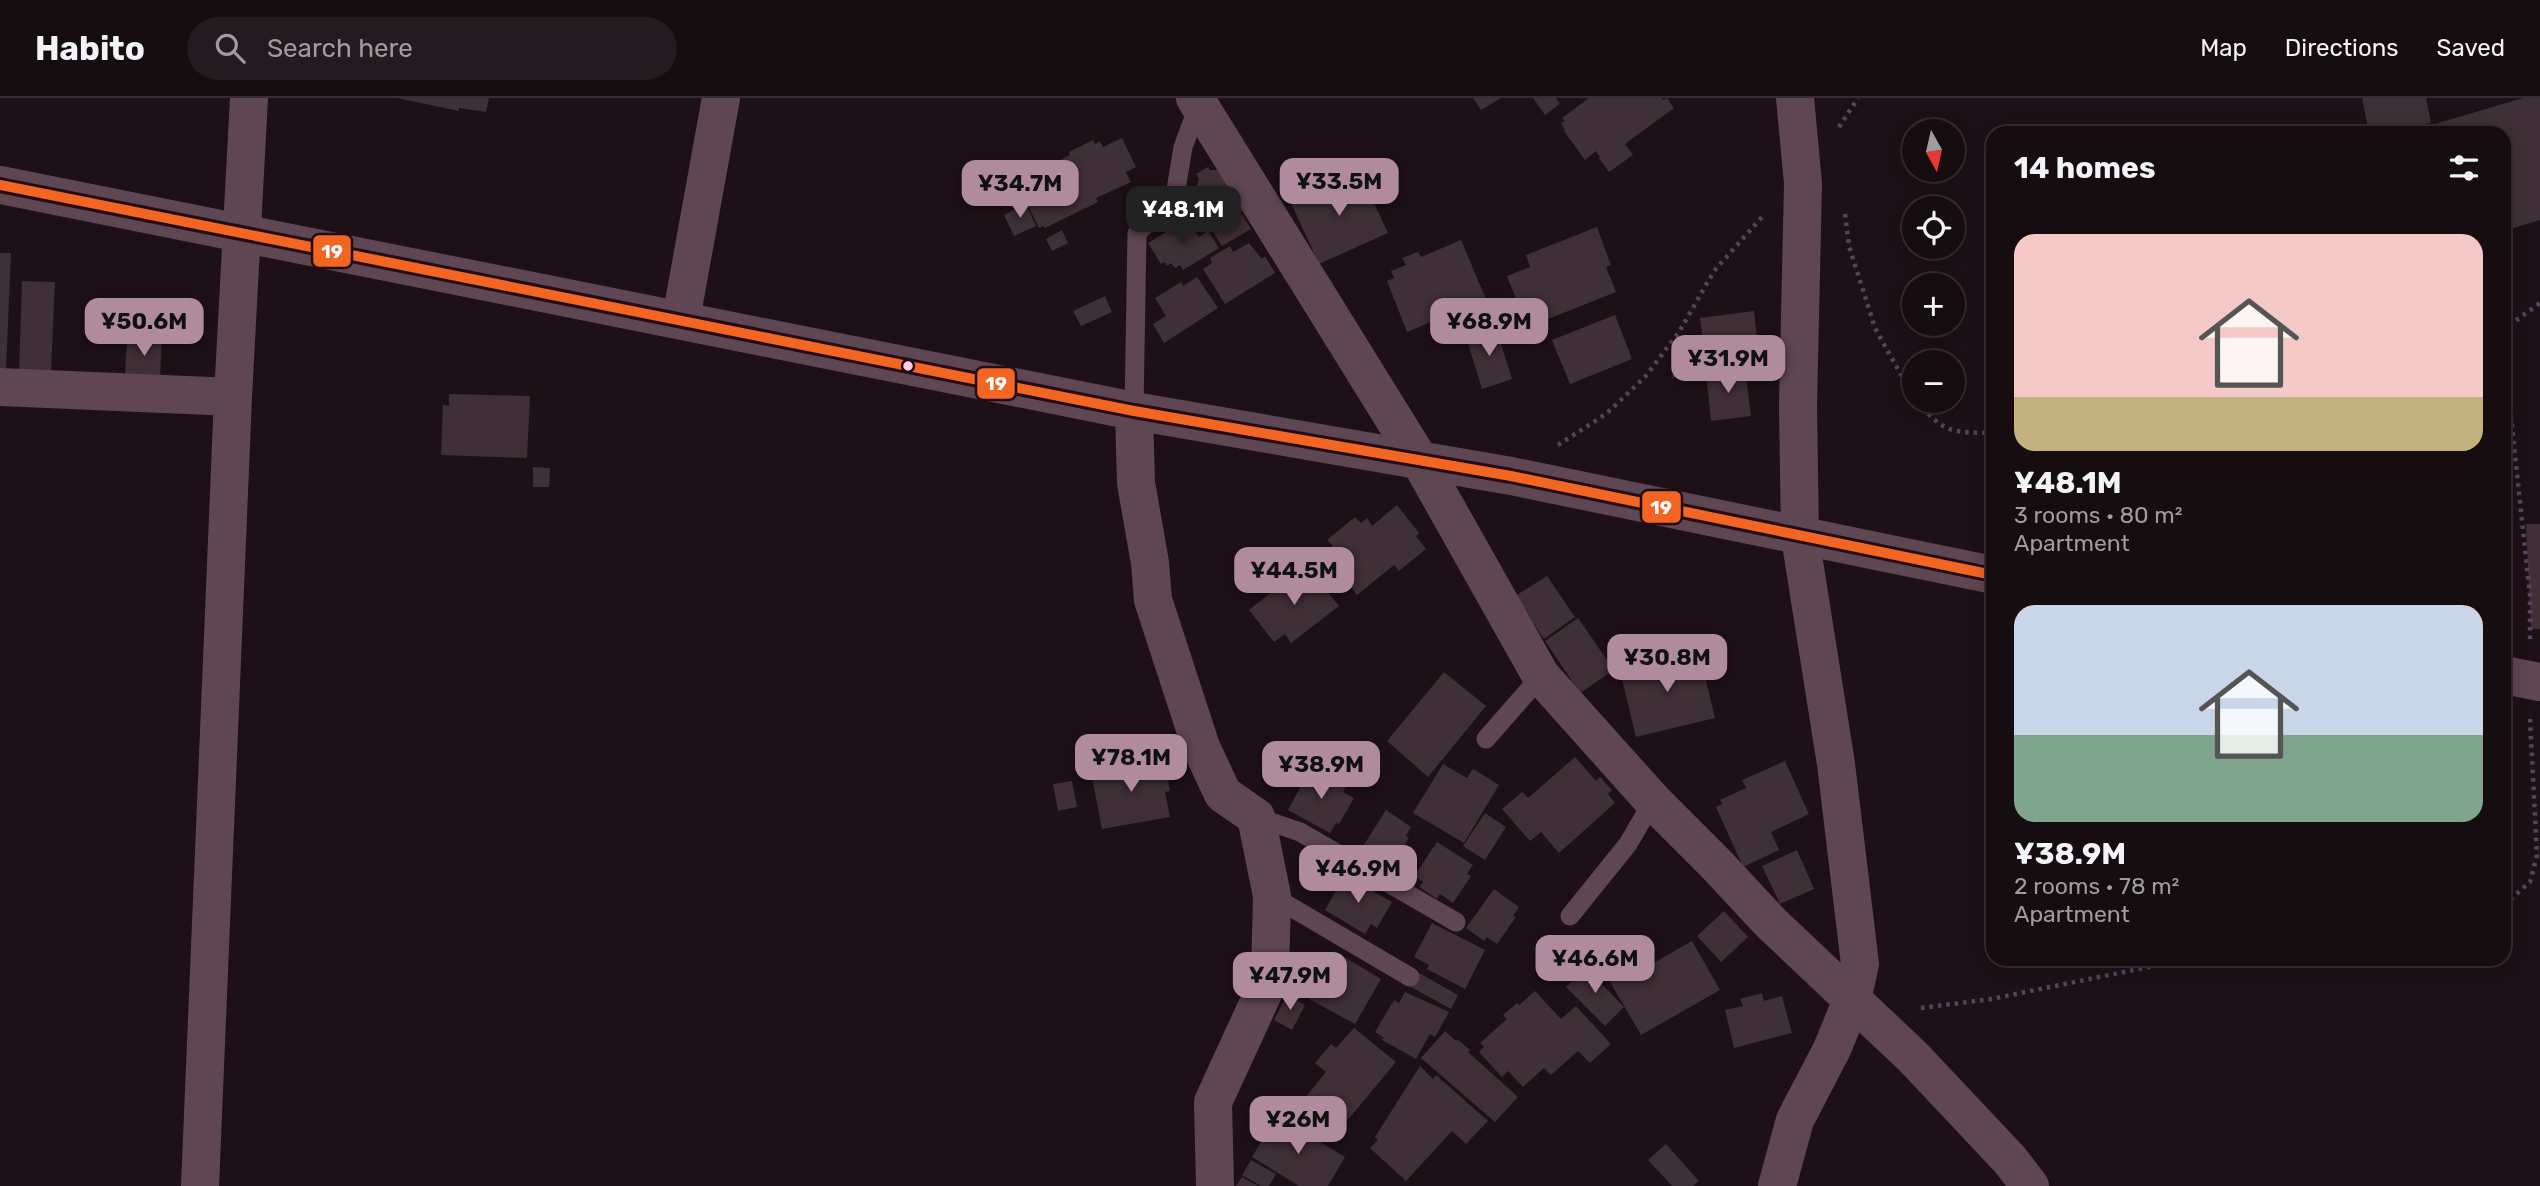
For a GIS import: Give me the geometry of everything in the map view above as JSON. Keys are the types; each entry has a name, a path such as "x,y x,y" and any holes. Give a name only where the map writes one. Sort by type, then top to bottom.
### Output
{"street":[{"path":"200,1186 233,397 249,98"},
{"path":"681,319 721,98"},
{"path":"1777,1186 1795,1120 1832,1049 1859,1006 1860,964 1836,764 1800,537 1798,407 1803,183 1795,98"},
{"path":"1197,101 1420,461 1541,676 1653,801 1771,923 1913,1057 2010,1160 2030,1186"},
{"path":"0,185 1134,411 1511,476 1986,574"},
{"path":"0,387 233,397"},
{"path":"1134,411 1136,484 1150,563 1153,600 1200,747 1223,794 1256,817 1272,896 1270,978 1213,1101 1215,1186"}],"lane":[{"path":"1134,411 1137,233 1175,196 1183,147 1197,101"},
{"path":"1486,739 1541,676"},
{"path":"1570,916 1628,844 1653,801"},
{"path":"1256,817 1300,832 1456,922"},
{"path":"1272,896 1410,977"}],"path":[{"path":"1511,476 1606,414 1646,377 1679,332 1714,271 1763,216 1803,183 1830,198 1844,210 1849,246 1875,328 1902,375"},
{"path":"2511,324 2540,303"},
{"path":"1927,413 1935,423 1958,433 1986,433"},
{"path":"2511,440 2530,596 2526,679 2537,855 2530,882 2511,899"},
{"path":"1859,1006 1891,1012 1991,999 2154,966"}],"building":[{"path":"397,98 489,98 486,112 459,108 459,111"},
{"path":"1473,98 1501,98 1481,110"},
{"path":"1533,98 1556,98 1560,104 1545,115"},
{"path":"1589,98 1667,98 1674,108 1625,144 1633,155 1609,172 1596,151 1585,160 1561,123 1565,121 1562,118"},
{"path":"2362,98 2426,98 2431,123 2412,126 2368,126"},
{"path":"2523,98 2540,98 2540,220 2511,229 2511,126 2428,126"},
{"path":"1122,138 1136,167 1126,172 1131,182 1096,198 1098,202 1045,228 1039,228 1016,182 1070,155 1069,152 1093,140 1095,144 1100,141 1103,147"},
{"path":"1208,167 1210,170 1218,170 1244,210 1240,212 1251,229 1222,246 1192,199 1199,179 1196,174"},
{"path":"1359,171 1388,233 1319,264 1291,203"},
{"path":"1026,204 1036,226 1014,236 1004,215"},
{"path":"1187,219 1199,237 1208,231 1219,248 1183,270 1180,265 1175,268 1171,263 1167,266 1165,262 1161,264 1148,243"},
{"path":"1597,227 1611,265 1606,267 1616,292 1533,325 1524,305 1519,307 1507,276 1530,267 1526,255"},
{"path":"1062,230 1068,243 1052,251 1046,239"},
{"path":"1461,240 1486,299 1407,332 1387,281 1394,278 1391,271 1406,265 1402,258 1418,252 1421,257"},
{"path":"1249,243 1262,259 1265,256 1275,273 1225,304 1203,269 1212,263 1210,258 1230,246 1233,252"},
{"path":"0,253 11,253 6,370 0,370"},
{"path":"1197,277 1218,308 1164,343 1153,324 1166,316 1155,298 1181,282 1183,286"},
{"path":"22,281 55,282 51,372 19,372"},
{"path":"1105,296 1112,312 1081,326 1073,311"},
{"path":"1754,311 1760,365 1706,370 1700,318"},
{"path":"1615,315 1632,359 1570,384 1552,340"},
{"path":"1496,328 1512,379 1482,389 1466,337"},
{"path":"127,339 162,340 160,377 125,375"},
{"path":"1700,344 1704,374 1671,378 1683,347"},
{"path":"1745,369 1751,416 1711,421 1706,374"},
{"path":"449,394 530,396 527,458 441,455 443,405 449,406"},
{"path":"533,467 550,468 549,487 533,487"},
{"path":"1397,505 1419,533 1416,536 1426,549 1399,571 1394,565 1357,595 1324,553 1333,546 1327,540 1355,517 1361,523 1367,518 1372,526"},
{"path":"2526,524 2540,524 2540,629 2531,629"},
{"path":"1306,565 1339,606 1291,643 1285,634 1274,642 1249,610"},
{"path":"1547,576 1575,617 1544,639 1515,596"},
{"path":"1578,618 1614,670 1580,693 1545,641"},
{"path":"1699,652 1715,718 1636,737 1620,671"},
{"path":"1444,672 1486,706 1428,777 1387,741"},
{"path":"1575,757 1596,781 1600,777 1612,790 1608,794 1615,803 1559,853 1541,832 1530,841 1502,809 1522,792 1528,798"},
{"path":"1165,761 1170,791 1165,792 1170,817 1102,829 1090,767 1108,764 1109,771"},
{"path":"1785,761 1809,814 1771,832 1779,850 1743,867 1716,807 1722,804 1720,800 1746,788 1742,780"},
{"path":"1443,764 1467,778 1473,769 1499,785 1464,843 1413,813"},
{"path":"1311,767 1346,786 1343,792 1354,798 1339,824 1336,823 1330,833 1288,810"},
{"path":"1072,781 1077,807 1058,811 1053,784"},
{"path":"1386,810 1411,827 1406,836 1409,838 1391,864 1382,858 1378,863 1360,851"},
{"path":"1485,813 1506,827 1485,860 1463,846"},
{"path":"1437,842 1473,865 1467,874 1471,876 1453,903 1440,894 1437,899 1419,887 1423,882 1414,876"},
{"path":"1797,850 1814,889 1780,904 1762,866"},
{"path":"1345,875 1392,902 1377,928 1371,924 1365,934 1325,910"},
{"path":"1494,889 1519,907 1513,916 1516,917 1497,944 1487,937 1484,941 1466,928"},
{"path":"1724,911 1748,937 1721,962 1697,936"},
{"path":"1432,923 1485,950 1465,989 1427,969 1429,965 1414,957"},
{"path":"1692,941 1720,990 1641,1035 1610,982 1652,958 1655,962"},
{"path":"1334,951 1381,979 1355,1024 1309,999"},
{"path":"1590,963 1606,978 1601,983 1624,1007 1605,1026 1566,987"},
{"path":"1419,973 1458,995 1451,1009 1411,987"},
{"path":"1535,991 1561,1019 1576,1006 1611,1044 1590,1063 1578,1051 1551,1075 1544,1068 1523,1087 1508,1071 1502,1077 1479,1052 1484,1047 1480,1043 1507,1019 1503,1015"},
{"path":"1405,992 1449,1012 1435,1037 1430,1034 1416,1059 1382,1040 1384,1038 1375,1032 1394,1000 1399,1003"},
{"path":"1762,993 1764,1001 1782,996 1792,1033 1734,1048 1725,1010 1743,1006 1740,999"},
{"path":"1287,995 1305,1005 1292,1030 1274,1020"},
{"path":"1354,1028 1396,1062 1332,1139 1296,1109 1326,1072 1315,1063 1331,1044 1336,1048"},
{"path":"1445,1031 1470,1050 1468,1052 1518,1097 1495,1122 1421,1058"},
{"path":"1420,1066 1433,1079 1436,1075 1488,1121 1466,1144 1452,1131 1406,1181 1370,1148 1378,1140 1375,1137"},
{"path":"1277,1116 1345,1157 1328,1186 1299,1186 1252,1157"},
{"path":"1666,1144 1699,1181 1693,1186 1672,1186 1648,1160"},
{"path":"1251,1160 1276,1174 1269,1186 1261,1186 1242,1175"},
{"path":"1242,1177 1258,1186 1236,1186"}],"transit line":[{"name":"19","path":"0,185 1134,411 1511,476 1986,574"}]}
